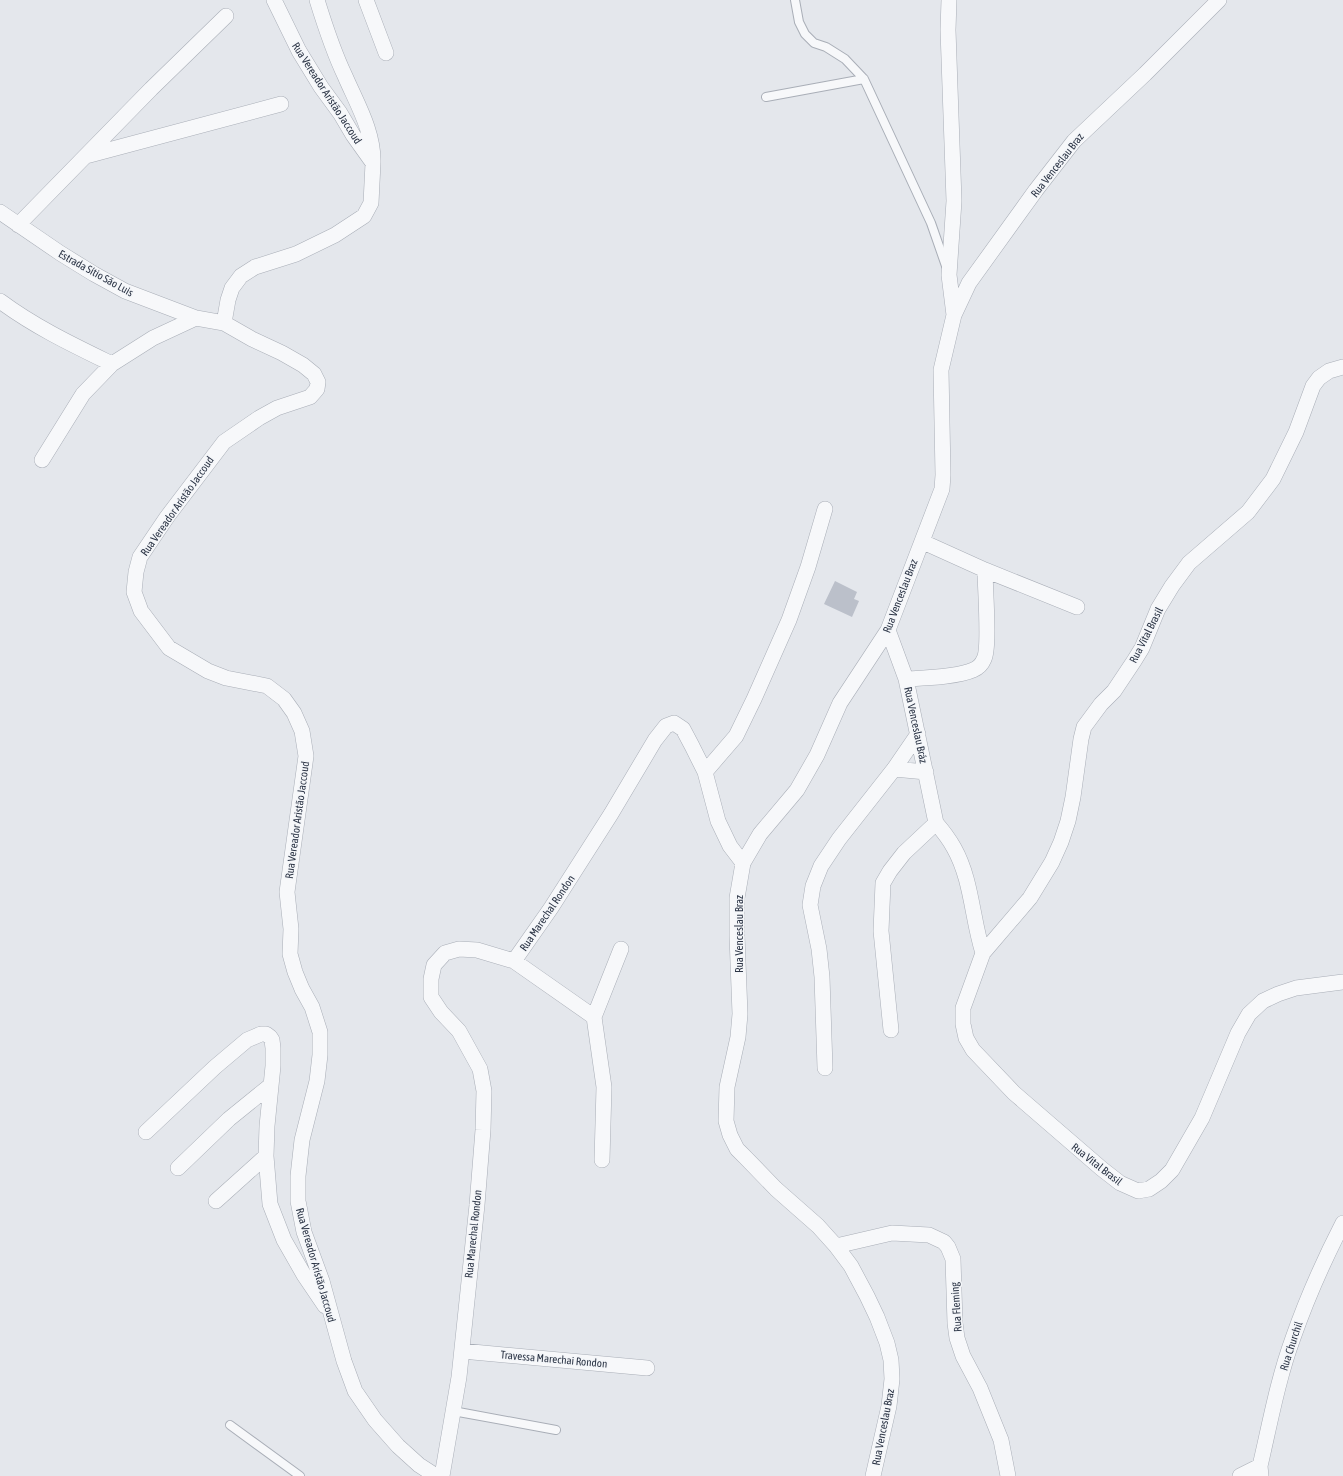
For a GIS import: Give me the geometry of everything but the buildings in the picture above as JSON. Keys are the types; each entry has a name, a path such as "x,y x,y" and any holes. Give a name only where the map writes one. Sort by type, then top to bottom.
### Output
{"street":[{"name":"Rua Vereador Aristão Jaccoud","path":"274,0 299,51 321,87 373,163"},
{"name":"Rua Vereador Aristão Jaccoud","path":"317,0 326,33 358,104 371,138 373,151 371,203 364,216 335,235 296,254 255,267 242,276 232,288 224,322 252,339 303,365 314,374 318,382 317,389 310,397 277,408 259,418 224,442 167,517 140,557 136,572 134,592 141,611 169,648 208,671 226,678 267,686 284,699 294,713 302,731 306,756 287,892 291,928 290,954 295,972 312,1007 320,1032 320,1055 317,1081 302,1140 298,1176 298,1201 304,1232 322,1281 344,1361 355,1391 375,1420 398,1446 419,1465 436,1476"},
{"path":"366,0 386,53"},
{"name":"Rua Venceslau Braz","path":"949,0 948,30 954,201 949,275 954,315"},
{"name":"Rua Venceslau Braz","path":"873,1476 889,1406 892,1379 891,1360 887,1343 868,1296 851,1266 836,1246 818,1226 776,1189 737,1149 730,1135 726,1121 727,1088 738,1037 740,1014 737,898 743,863 760,834 797,790 817,755 840,703 888,630 915,556 923,542 942,489 941,370 954,315 970,283 1036,190 1074,141 1145,74 1219,0"},
{"path":"18,225 151,89 226,16"},
{"path":"86,156 281,104"},
{"name":"Estrada Sítio São Luis","path":"0,212 94,274 125,291 196,318 224,322"},
{"path":"0,301 29,321 61,339 112,364"},
{"path":"42,460 83,394 112,364 153,338 196,318"},
{"name":"Rua Vital Brasil","path":"1343,367 1318,378 1312,386 1296,432 1273,480 1248,512 1189,563 1172,586 1158,609 1142,648 1134,661 1114,691 1100,704 1084,727 1068,821 1052,862 1030,898 982,953 963,1008 962,1024 966,1038 973,1050 1014,1093 1080,1151 1120,1183 1138,1191 1149,1190 1172,1170 1202,1118 1238,1033 1250,1014 1263,1001 1278,994 1296,988 1343,982"},
{"path":"705,772 736,736 754,699 789,620 808,567 825,509"},
{"path":"923,542 985,570 1077,607"},
{"path":"906,678 963,673 974,670 980,666 985,659 987,643 985,570"},
{"name":"Rua Venceslau Bráz","path":"888,630 906,678 936,823"},
{"name":"Rua Marechal Rondon","path":"442,1476 462,1351 477,1205 483,1130 484,1092 480,1069 460,1031 440,1012 431,997 431,979 434,965 445,953 459,949 477,950 514,961 551,908 611,814 655,740 666,726 674,723 683,728 705,772 718,821 730,846 743,863"},
{"path":"825,1068 820,956 810,905 813,886 821,866 839,839 894,769 918,734"},
{"path":"894,769 926,772"},
{"path":"892,1030 881,931 884,883 890,870 904,853 936,823 950,840 961,863 982,953"},
{"path":"602,1160 604,1087 594,1017 621,949"},
{"path":"514,961 594,1017"},
{"path":"146,1132 247,1040 261,1034 266,1034 272,1040 273,1066 266,1156 270,1204 284,1240 304,1275 331,1315"},
{"path":"178,1168 229,1119 271,1085"},
{"path":"216,1201 266,1156"},
{"name":"Rua Churchil","path":"1260,1471 1277,1394 1292,1339 1321,1265 1343,1223"},
{"name":"Rua Fleming","path":"836,1246 884,1235 898,1234 929,1235 944,1242 948,1247 953,1259 955,1323 958,1338 963,1356 980,1388 998,1434 1008,1476"},
{"name":"Travessa Marechai Rondon","path":"462,1351 647,1368"},
{"path":"1240,1476 1260,1471"}],"lane":[{"name":"Rua Venceslau Braz","path":"795,0 800,22 805,34 814,43 826,47 845,59 864,79 932,223 949,275"},
{"path":"766,97 864,79"},
{"path":"453,1411 556,1430"},
{"path":"230,1426 300,1476"}]}
